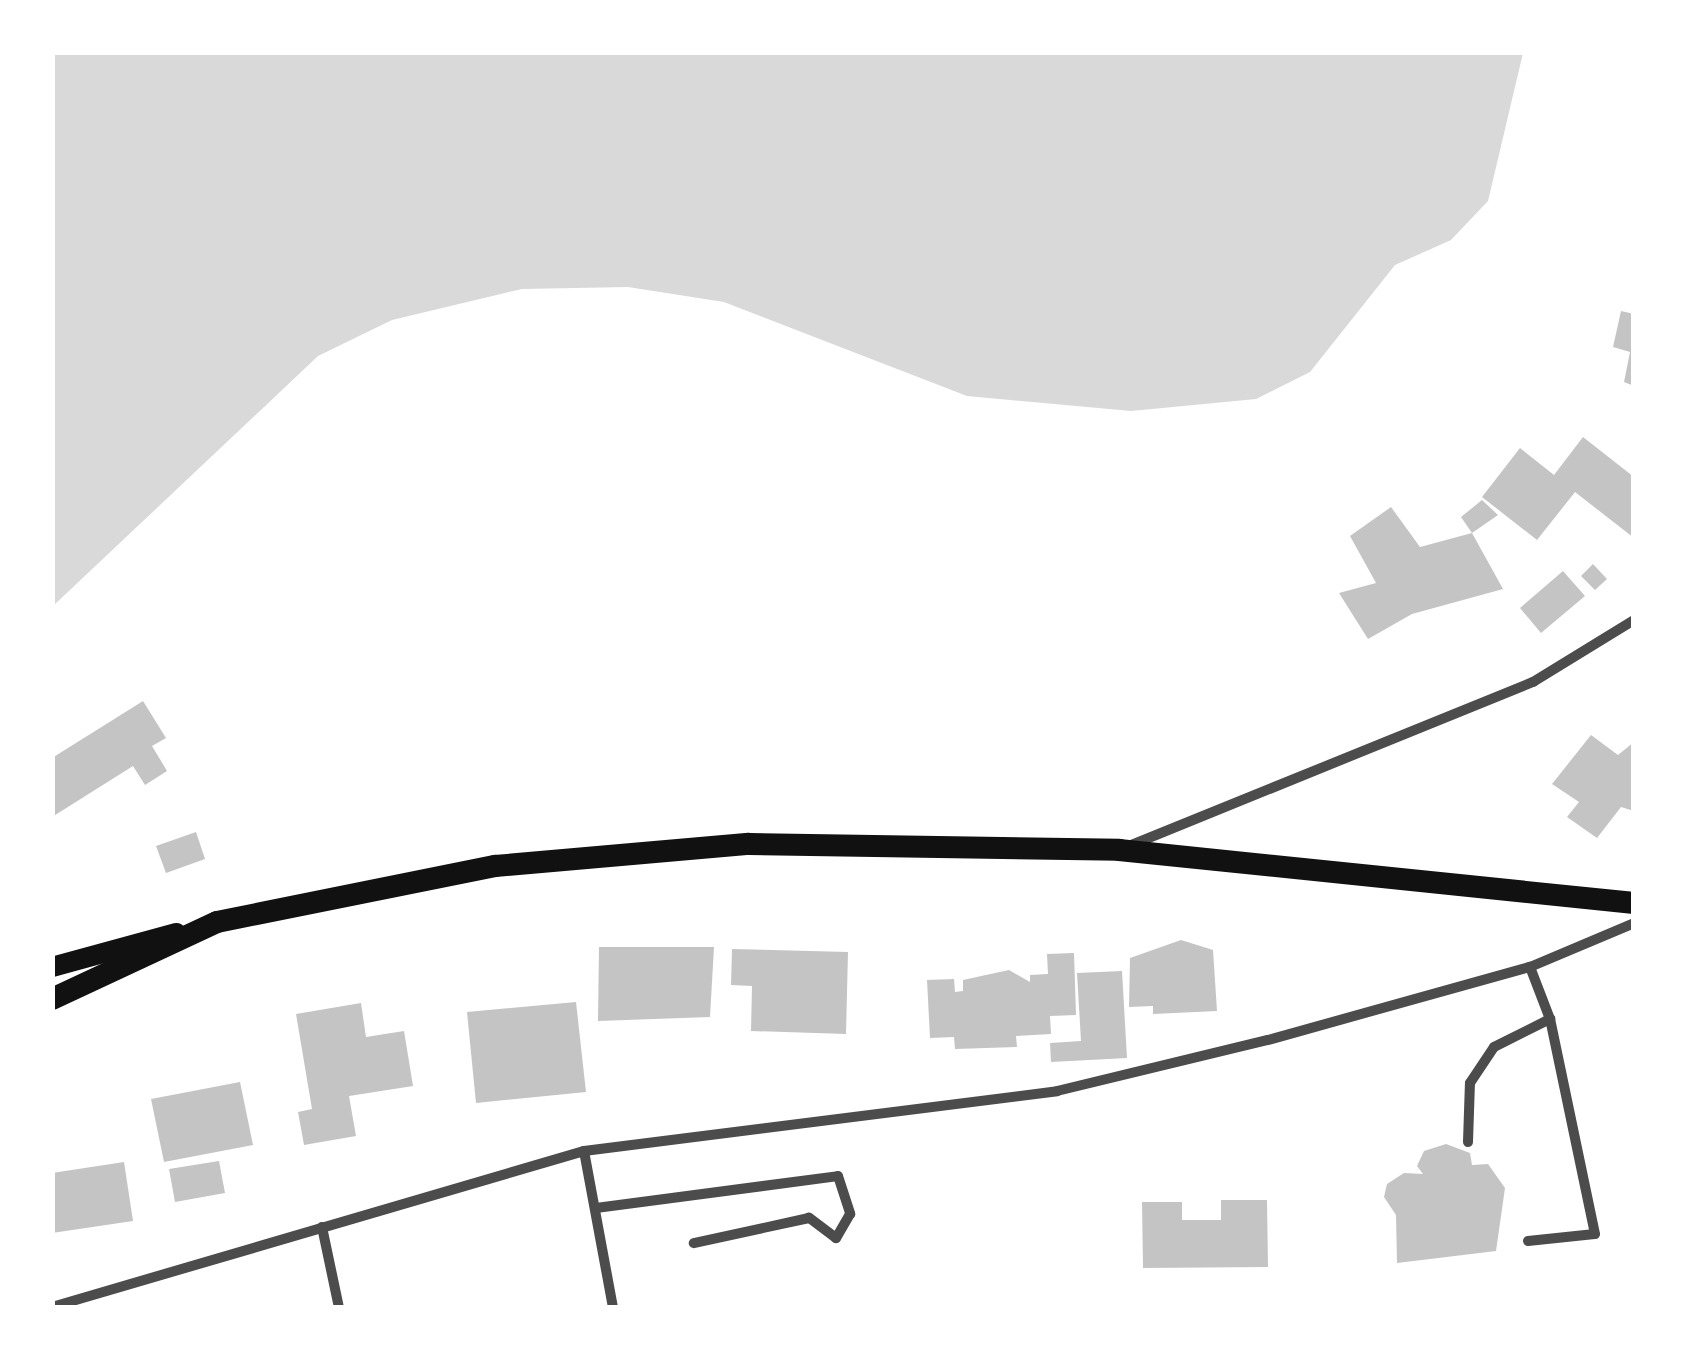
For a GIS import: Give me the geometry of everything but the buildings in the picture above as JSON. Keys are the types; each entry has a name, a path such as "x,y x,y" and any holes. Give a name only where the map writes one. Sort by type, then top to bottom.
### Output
{"highway":[{"path":"52,998 217,922 495,866 730,846 1118,850 1634,903"}],"main road":[{"path":"52,968 217,922"}],"street":[{"path":"1118,850 1533,682 1634,620"},
{"path":"52,1307 584,1151 1057,1091 1530,967 1634,923"},
{"path":"1528,1240 1595,1234 1550,1019 1530,967"},
{"path":"1468,1142 1470,1083 1494,1047 1550,1019"},
{"path":"584,1151 613,1308"},
{"path":"596,1208 838,1176 850,1214 836,1238 810,1218 694,1243"},
{"path":"322,1227 339,1308"}],"shaded area":[{"path":"53,52 1523,53 1488,201 1451,240 1395,265 1310,372 1256,399 1131,411 967,396 724,302 628,287 522,289 392,320 318,356 53,606"}]}
